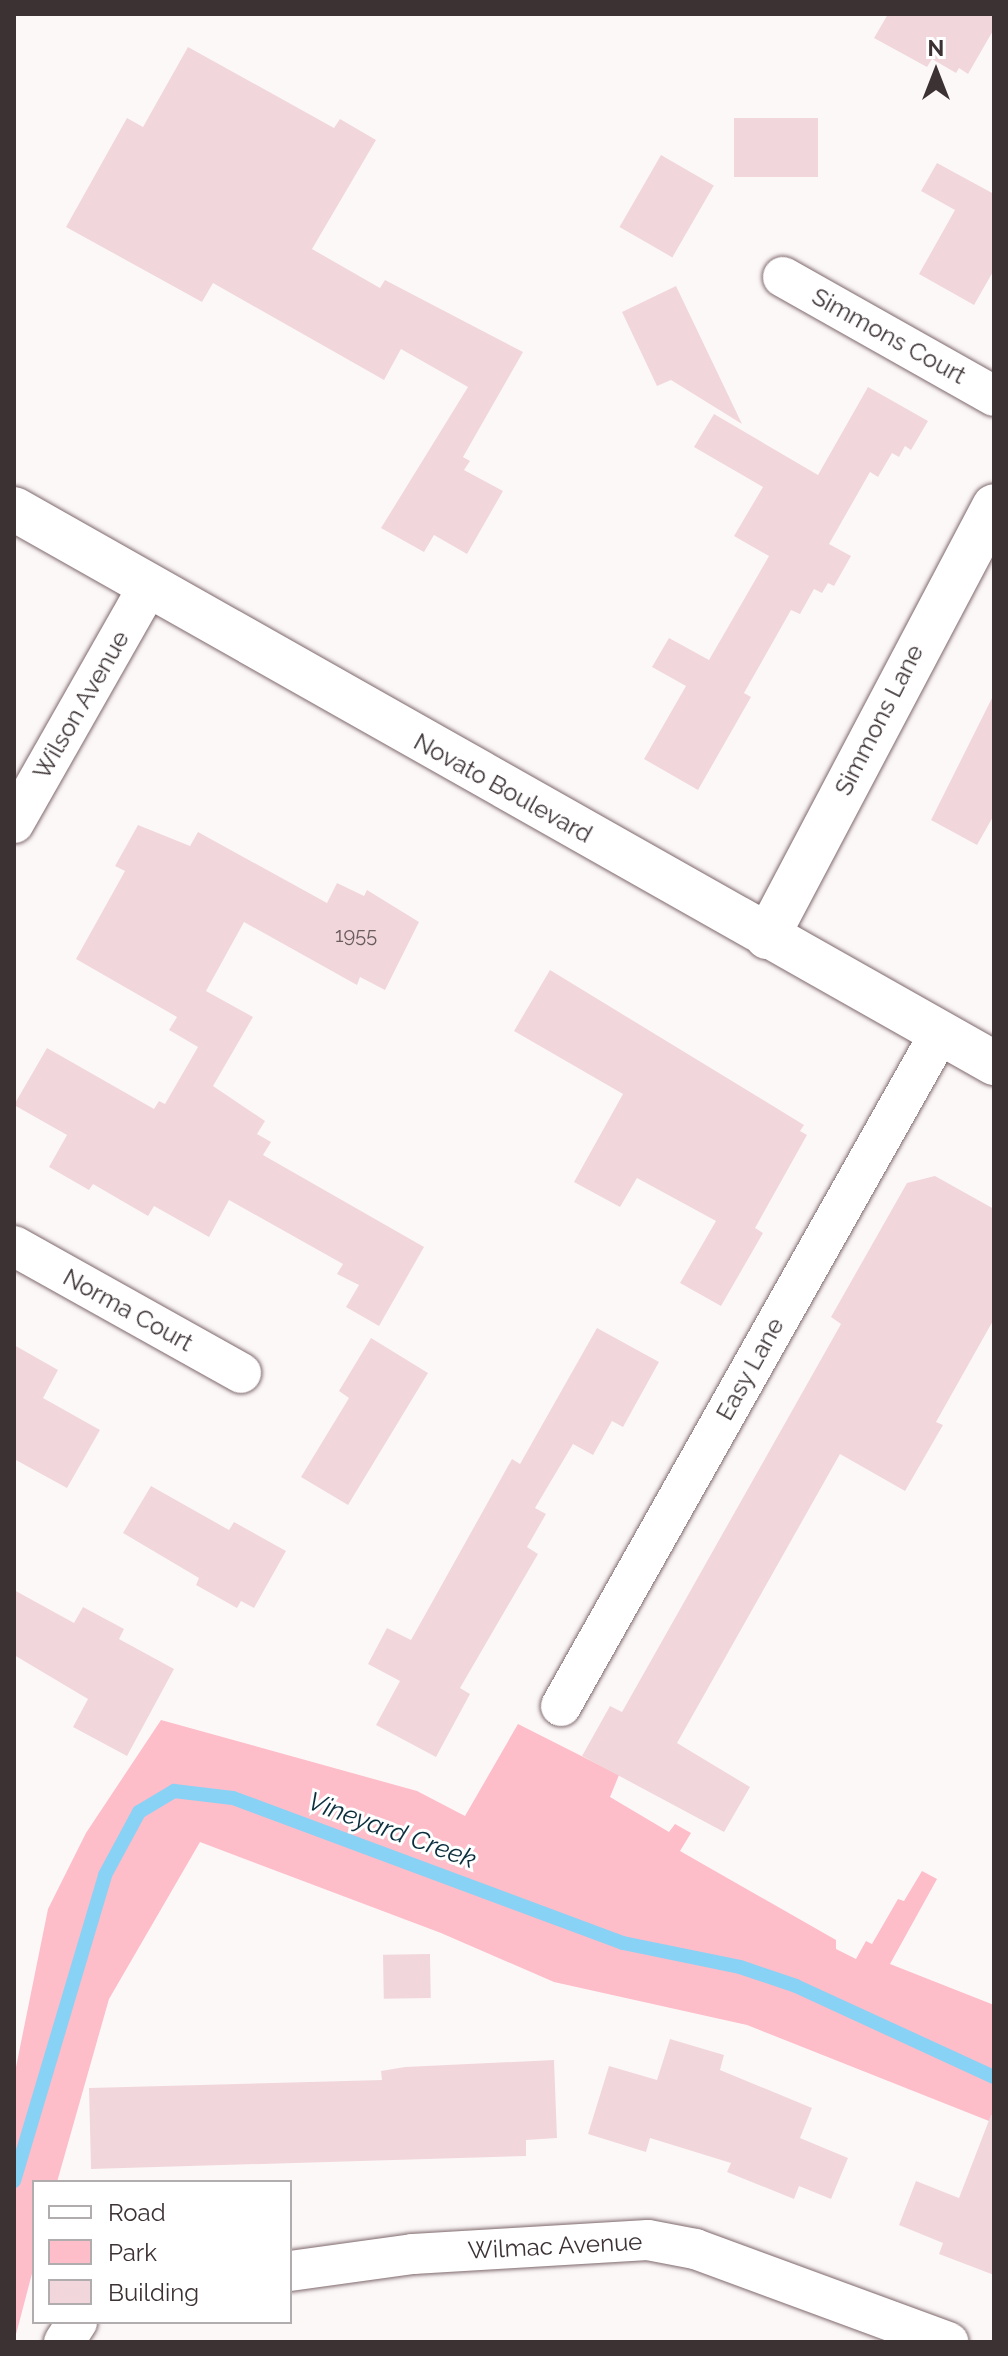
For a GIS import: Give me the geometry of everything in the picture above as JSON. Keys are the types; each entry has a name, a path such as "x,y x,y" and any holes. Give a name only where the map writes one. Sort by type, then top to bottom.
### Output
{"main road":[{"name":"Simmons Lane","path":"767,937 994,506"},
{"name":"Novato Boulevard","path":"14,509 994,1063"}],"street":[{"name":"Simmons Court","path":"783,277 994,396"},
{"name":"Wilson Avenue","path":"14,823 148,587"},
{"name":"Easy Lane","path":"561,1706 940,1033"},
{"name":"Norma Court","path":"14,1246 241,1373"},
{"name":"Wilmac Avenue","path":"292,2271 413,2254 648,2240 695,2249 948,2342"},
{"path":"64,2342 76,2324"}],"green space":[{"path":"161,1720 417,1791 465,1816 518,1724 619,1775 610,1797 669,1832 675,1824 691,1833 680,1851 836,1940 836,1949 856,1959 866,1941 872,1944 898,1899 904,1901 922,1871 937,1879 890,1964 994,2005 994,2123 747,2025 554,1982 441,1933 200,1842 109,1999 58,2180 32,2180 32,2274 14,2342 14,2077 48,1909 86,1833"}],"building":[{"path":"888,14 994,14 994,29 968,74 959,68 956,73 932,59 927,67 874,38"},
{"path":"188,47 334,128 340,119 376,140 312,249 380,288 385,280 523,352 463,457 470,461 464,470 503,491 467,554 434,535 424,552 381,528 468,387 401,349 384,380 213,283 202,302 66,227 127,118 143,127"},
{"path":"734,118 818,118 818,177 734,177"},
{"path":"661,155 714,186 672,257 620,227"},
{"path":"937,163 994,194 994,270 974,305 919,274 955,210 921,191"},
{"path":"676,286 742,424 671,380 657,386 622,312"},
{"path":"868,387 928,421 911,450 905,446 899,457 892,453 878,477 870,472 829,544 851,556 834,586 828,583 822,593 814,589 800,614 791,610 744,693 751,697 698,790 644,759 686,686 652,667 669,638 709,660 769,556 734,536 763,487 694,447 714,414 818,475"},
{"path":"994,694 994,815 977,845 931,820"},
{"path":"138,825 190,846 198,832 327,903 337,883 364,896 367,890 419,922 385,990 360,977 357,985 244,922 206,991 253,1017 213,1086 265,1121 257,1134 271,1142 263,1155 424,1247 379,1326 346,1307 359,1285 337,1274 343,1264 229,1200 209,1237 154,1206 148,1216 93,1184 89,1190 49,1167 67,1135 14,1105 47,1048 154,1109 159,1101 165,1104 198,1047 169,1030 177,1017 76,959 125,871 115,866"},
{"path":"550,970 804,1125 800,1131 807,1135 755,1228 763,1233 721,1306 680,1283 716,1221 637,1178 620,1207 574,1182 623,1094 514,1031"},
{"path":"935,1176 994,1209 994,1319 936,1422 943,1425 905,1491 840,1454 677,1743 750,1787 724,1832 582,1756 610,1706 622,1712 841,1324 831,1317 907,1183"},
{"path":"597,1328 659,1362 623,1427 612,1421 593,1455 573,1444 535,1508 546,1514 527,1547 538,1554 460,1688 470,1694 436,1757 376,1725 400,1681 368,1664 387,1628 411,1640 512,1459 520,1464"},
{"path":"371,1338 428,1373 348,1505 301,1477 349,1398 339,1391"},
{"path":"14,1345 58,1370 43,1398 100,1430 67,1488 14,1459"},
{"path":"151,1486 229,1530 234,1522 286,1551 254,1608 241,1601 237,1608 196,1585 199,1578 123,1533"},
{"path":"14,1590 74,1623 83,1607 124,1629 119,1639 174,1669 127,1756 73,1727 88,1699 14,1655"},
{"path":"430,1954 431,1998 384,1999 383,1955"},
{"path":"670,2039 724,2055 720,2070 812,2108 800,2138 848,2158 831,2199 799,2186 794,2199 727,2172 731,2163 650,2138 646,2152 588,2134 609,2066 657,2080"},
{"path":"554,2060 557,2138 526,2140 526,2156 91,2169 89,2088 382,2080 381,2071 405,2067"},
{"path":"991,2115 994,2115 994,2275 939,2254 943,2243 899,2225 916,2181 959,2198"}],"waterway":[{"name":"Vineyard Creek","path":"14,2181 105,1875 139,1812 174,1791 233,1798 623,1943 740,1967 796,1986 994,2077"}]}
